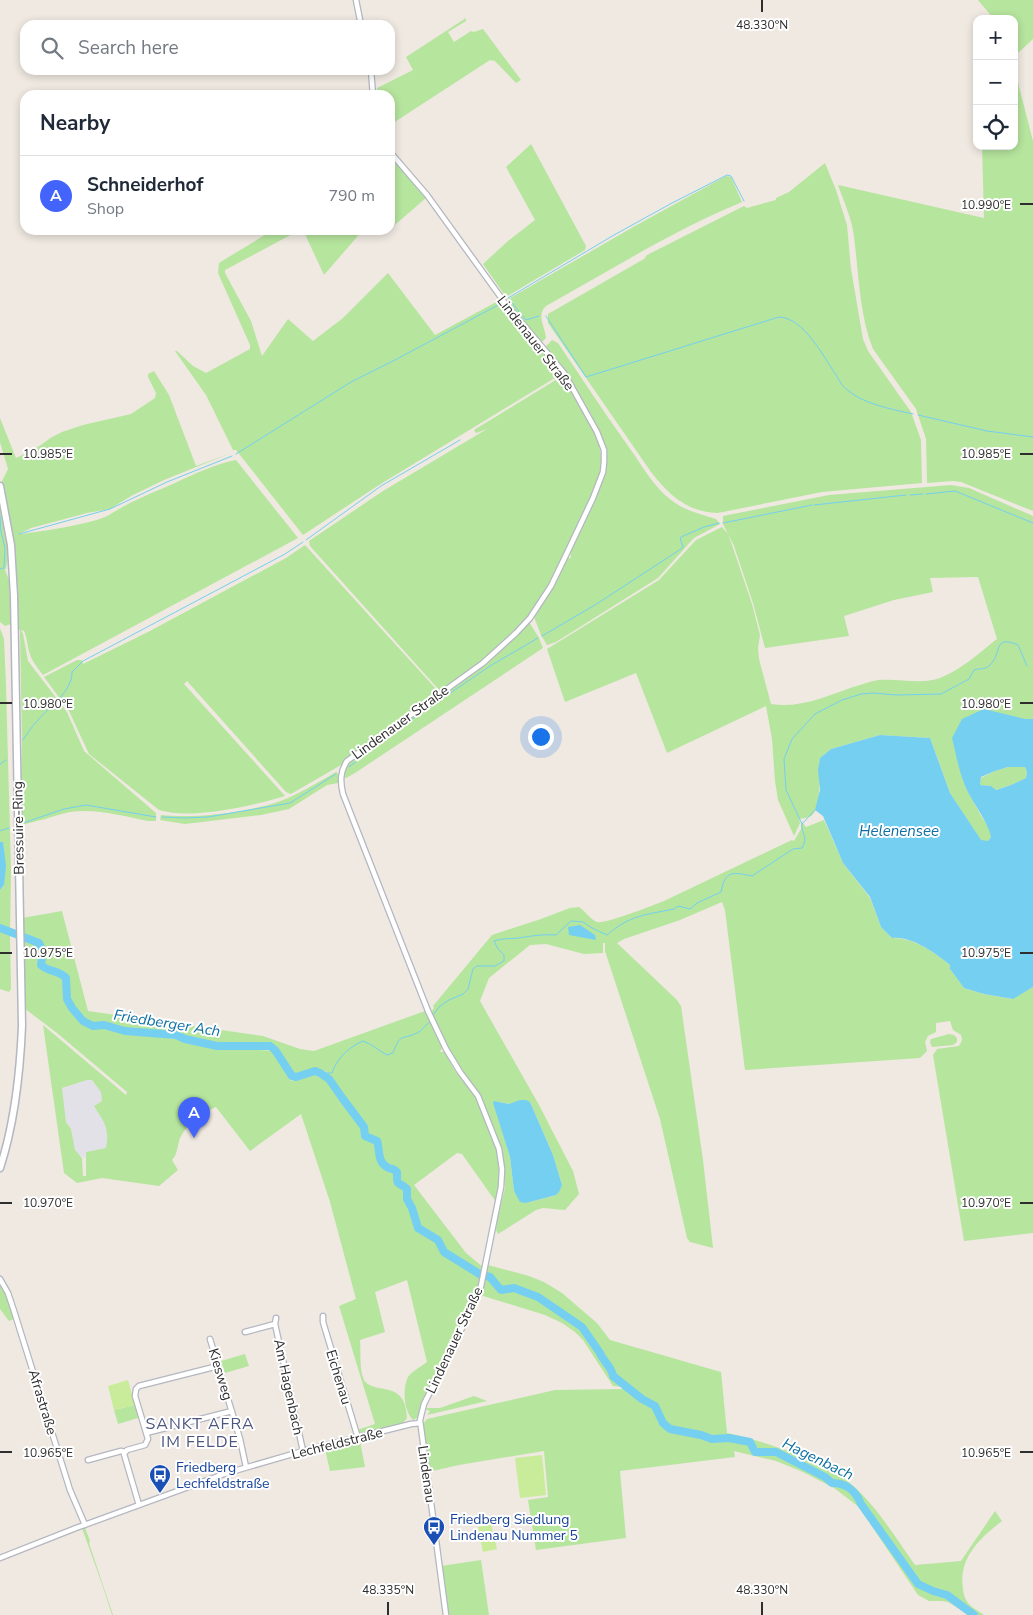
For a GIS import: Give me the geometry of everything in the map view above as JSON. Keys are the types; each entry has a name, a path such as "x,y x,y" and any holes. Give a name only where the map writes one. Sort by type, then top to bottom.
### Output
{"main road":[{"name":"Bressuire-Ring","path":"0,486 11,545 14,596 22,1026 13,1119 0,1168"}],"street":[{"path":"356,0 360,20"},
{"path":"371,75 373,90"},
{"name":"Lindenauer Straße","path":"395,158 427,195 505,304 564,374 598,432 604,450 603,472 593,498 550,586 530,618 482,664 347,761 342,770 340,783 343,794 428,1011 446,1049 481,1101 499,1149 502,1169 502,1188 481,1286 473,1307 424,1404 420,1423"},
{"name":"Afrastraße","path":"0,1279 11,1302 70,1490 85,1525"},
{"name":"Eichenau","path":"323,1316 323,1322 358,1438"},
{"name":"Am Hagenbach","path":"245,1332 276,1321 303,1451"},
{"name":"Kiesweg","path":"210,1339 232,1411 246,1467"},
{"path":"88,1460 121,1451 125,1452 145,1445 148,1440 134,1392 137,1387 218,1366"},
{"path":"146,1433 232,1411"},
{"name":"Lechfeldstraße","path":"0,1558 246,1467 303,1451 420,1423"},
{"name":"Lindenau","path":"420,1423 446,1615"},
{"path":"125,1452 139,1505"}],"shaded area":[{"path":"93,1080 101,1092 102,1101 94,1106 107,1125 108,1139 107,1148 87,1152 85,1158 75,1150 71,1129 66,1122 62,1088"}],"green space":[{"path":"978,0 1033,0 1033,39 1018,53 1018,15 991,15"},
{"path":"466,18 466,21 448,32 454,42 471,31 483,29 521,80 516,83 495,61 490,60 395,122 395,90 377,90 377,88 413,70 406,57"},
{"path":"1018,83 1033,141 1033,511 961,482 927,483 926,439 916,409 873,349 868,336 862,308 853,230 838,185 984,218 982,150 1018,150"},
{"path":"531,144 586,246 585,250 506,297 483,264 535,220 506,167"},
{"path":"395,162 426,198 395,225"},
{"path":"825,163 847,225 851,269 863,339 868,351 911,412 921,440 922,483 822,492 718,513 707,512 688,506 672,495 651,472 548,323 548,314 644,259 647,255 744,206 747,208 776,200 776,198 789,192"},
{"path":"726,176 731,177 742,202 667,238 546,306 541,317 546,338 543,341 539,341 507,302 510,298 635,226"},
{"path":"265,235 291,235 225,270 251,321 262,356 288,319 313,341 343,318 388,273 435,335 500,300 557,368 559,373 558,376 379,485 303,535 236,450 233,450 206,395 175,351 193,366 206,373 250,349 250,345 218,273 219,263"},
{"path":"305,235 359,235 324,275"},
{"path":"552,340 558,343 604,412 660,490 682,507 716,519 720,524 694,538 658,578 556,642 547,645 534,617 567,558 571,558 570,552 597,495 605,473 606,463 605,450 600,435 585,403 546,349 546,346"},
{"path":"154,371 169,395 196,466 231,453 164,480 131,496 110,509 31,528 19,534 65,527 102,518 197,473 236,460 298,538 43,675 31,657 25,633 21,630 28,661 67,712 84,751 156,813 156,821 80,811 20,825 22,745 20,630 15,629 15,596 0,485 8,469 0,442 0,418 16,458 35,449 62,432 131,414 155,398 156,393 148,377 148,374"},
{"path":"559,378 563,378 566,381 590,421 599,443 601,464 596,484 558,567 529,615 517,630 495,651 440,691 310,546 309,541 383,491 487,429 476,433 474,430"},
{"path":"951,485 969,488 1033,516 1033,719 1025,719 965,786 990,829 991,837 988,841 981,841 950,793 930,738 880,735 831,749 820,758 819,797 815,811 810,817 799,819 800,823 794,836 778,800 772,739 766,706 667,753 636,673 565,702 547,649 659,580 696,540 722,527 728,534 723,524 723,516 829,495","holes":["728,534 734,546 753,603 765,648 849,636 844,616 894,600 933,592 930,578 978,577 997,639 970,661 940,678 925,681 879,680 802,703 792,705 771,704 759,659 760,635 752,604"]},
{"path":"0,499 7,536 8,556 5,570 9,580 11,624 5,626 0,622"},
{"path":"305,545 437,692 351,755 341,765 291,794 286,792 187,681 184,684 285,796 256,804 205,813 173,813 159,810 89,754 69,711 44,677 77,660 82,660 83,664 150,631 286,558"},
{"path":"529,622 543,648 355,773 346,778 343,777 345,768 352,759 441,697 483,665"},
{"path":"0,628 4,639 11,869 11,989 9,992 0,989 0,890 4,885 3,842 0,842"},
{"path":"1008,767 1025,767 1027,772 1026,778 995,790 991,786 980,785 981,778"},
{"path":"336,772 338,774 338,783 327,785 289,809 261,815 185,824 160,820 161,815 208,815 243,811 275,803 306,789"},
{"path":"824,820 843,863 870,898 881,927 892,938 908,940 923,946 937,955 950,965 950,969 964,988 1012,999 1033,987 1033,1233 964,1241 933,1055 937,1049 959,1046 962,1040 961,1035 953,1030 950,1021 936,1023 936,1032 928,1036 925,1042 927,1051 920,1058 745,1070 725,910 722,902 617,943 681,1006 703,1160 713,1248 690,1242 687,1238 660,1119 605,951 605,943 603,943 603,953 584,954 546,944 530,945 489,978 480,1001 539,1105 573,1171 579,1194 565,1210 543,1208 536,1210 498,1234 496,1230 497,1221 505,1188 502,1148 482,1099 447,1048 431,1012 434,1008 433,1006 492,935 570,908 579,907 597,922 609,921 664,901 792,840 794,841 801,829 801,821 806,827","holes":["494,1101 509,1104 530,1102 553,1155 562,1185 556,1195 526,1203 514,1191 510,1157"]},
{"path":"62,911 88,1011 263,1036 300,1049 314,1051 425,1011 442,1048 440,1052 445,1052 455,1070 476,1097 489,1122 497,1148 499,1175 496,1202 462,1154 457,1153 414,1185 466,1253 483,1267 474,1299 417,1418 413,1420 406,1406 406,1382 414,1371 427,1362 407,1280 375,1292 385,1332 360,1340 362,1376 364,1380 369,1385 389,1390 401,1397 407,1418 403,1423 361,1435 358,1434 357,1430 375,1424 339,1306 356,1299 330,1202 301,1114 250,1151 216,1107 210,1109 195,1119 183,1133 172,1160 178,1170 159,1186 102,1178 77,1183 64,1173 43,1025 126,1095 127,1092 24,1008 24,938 37,944 40,954 37,966 57,974 65,980 64,994 66,1004 84,1024 117,1032 175,1039 214,1049 273,1051 291,1081 315,1075 328,1081 362,1128 365,1140 375,1143 380,1164 392,1171 396,1176 396,1184 405,1190 417,1229 418,1231 422,1230 417,1223 414,1207 408,1199 409,1187 399,1181 398,1177 400,1175 397,1168 382,1160 378,1140 376,1137 367,1135 365,1128 346,1099 335,1084 325,1075 328,1072 293,1075 275,1047 270,1044 212,1044 188,1038 174,1031 160,1032 125,1029 106,1023 90,1022 83,1018 68,999 68,977 65,972 43,963 44,950 40,943 23,933 22,918","holes":["92,1080 101,1092 102,1101 94,1106 107,1130 107,1141 106,1148 86,1152 86,1176 83,1176 82,1158 75,1150 71,1129 66,1122 62,1088"]},
{"path":"949,1034 957,1038 957,1042 953,1045 932,1047 931,1039"},
{"path":"488,1265 529,1276 544,1282 562,1293 597,1323 610,1340 721,1372 727,1433 788,1451 820,1465 845,1479 874,1508 915,1565 961,1561 995,1511 1002,1521 986,1534 972,1550 967,1558 962,1578 965,1598 971,1606 984,1615 969,1615 948,1602 929,1601 918,1595 859,1507 834,1488 776,1461 734,1451 735,1457 620,1471 626,1538 536,1550 528,1500 548,1497 544,1451 428,1472 422,1425 427,1419 555,1390 622,1389 622,1387 613,1386 583,1340 562,1323 545,1315 480,1295","holes":["549,1304 574,1319 591,1334 612,1368 625,1381 623,1386 612,1376 599,1353 582,1333 580,1327 547,1307"]},
{"path":"0,1285 6,1295 14,1319 9,1321 0,1309"},
{"path":"245,1354 249,1366 225,1373 221,1361"},
{"path":"128,1380 135,1405 114,1410 108,1386"},
{"path":"474,1396 487,1401 427,1415 430,1411 425,1409 440,1408"},
{"path":"135,1405 138,1418 118,1424 114,1410"},
{"path":"360,1441 365,1467 330,1471 325,1449 330,1447 331,1451 340,1448 340,1446"},
{"path":"542,1455 546,1495 520,1498 515,1458"},
{"path":"491,1524 497,1549 483,1552 478,1527"},
{"path":"82,1528 85,1528 90,1541 89,1543 113,1615 112,1615"},
{"path":"481,1560 489,1615 448,1615 441,1566"}],"water":[{"name":"Helenensee","path":"984,709 1025,719 1033,719 1033,987 1013,999 964,988 950,969 950,965 937,955 915,942 892,938 881,927 870,897 843,863 823,816 815,810 820,790 818,770 820,758 831,749 880,735 930,738 950,793 981,840 988,841 991,837 990,831 966,788 952,738 962,719","holes":["1008,767 1025,767 1027,772 1026,778 1011,785 996,790 991,786 980,785 981,777 995,771"]},
{"path":"0,842 3,842 6,866 4,885 0,890"},
{"path":"580,925 595,935 596,940 569,935 568,927"},
{"path":"520,1100 530,1102 553,1155 562,1185 556,1195 526,1203 520,1202 514,1191 510,1157 493,1103 494,1101 509,1104"}],"waterway":[{"path":"508,298 614,235 727,175 731,176 744,201"},
{"path":"509,299 526,320 539,316"},
{"path":"236,454 351,382 500,304"},
{"path":"546,316 586,377 779,317 788,319 797,324 812,339 842,385 852,394 877,405 913,414"},
{"path":"918,415 987,431 1033,437"},
{"path":"306,540 381,486 460,440"},
{"path":"19,534 110,509 167,482 232,456"},
{"path":"926,494 955,491 1033,523"},
{"path":"910,495 923,494"},
{"path":"814,505 906,495"},
{"path":"723,523 812,505"},
{"path":"0,516 5,548 4,568 0,569"},
{"path":"542,636 595,605 681,549 683,547 681,537 719,523"},
{"path":"23,740 36,722 60,698 68,686 72,672 83,661 285,554 303,542"},
{"path":"349,767 399,728 490,666 538,638"},
{"path":"433,1015 440,1006 463,994 468,989 473,969 477,966 495,966 504,961 504,955 494,941 537,935 556,935 571,921 583,922 607,935 623,923 638,917 674,909 678,906 690,909 697,903 721,892 725,880 731,874 752,876 793,849 802,848 805,838 802,824 786,790 784,759 792,739 815,714 842,700 861,694 941,694 969,679 974,670 989,666 996,656 999,647 1004,642 1018,645 1027,666"},
{"path":"0,764 6,760"},
{"path":"162,817 208,817 290,803 336,774"},
{"path":"23,823 64,809 86,805 156,817"},
{"path":"802,824 815,810"},
{"path":"0,831 9,828"},
{"name":"Friedberger Ach","path":"0,928 39,943 43,951 41,965 66,978 67,999 72,1008 83,1021 93,1026 104,1025 125,1031 176,1035 185,1039 217,1046 270,1046 275,1050 292,1076 296,1077 315,1071 329,1079 364,1127 365,1136 377,1141 379,1155 384,1165 397,1172 398,1183 407,1189 407,1199 418,1228 438,1240 444,1252 481,1275"},
{"name":"Friedberger Ach","path":"320,1073 332,1073 344,1054 353,1046 363,1041 387,1055 393,1053 402,1038 419,1032 430,1022"},
{"name":"Hagenbach","path":"486,1276 490,1277 501,1290 514,1288 538,1297 582,1327 613,1376 642,1399 655,1406 663,1423 670,1429 712,1439 729,1438 750,1442 755,1452 776,1452 825,1477 832,1483 846,1486 856,1495 918,1584 947,1595 974,1615"}],"place":[{"name":"Schneiderhof","path":"194,1138"},
{"name":"Friedberg Lechfeldstraße","path":"160,1494"},
{"name":"Friedberg Siedlung Lindenau Nummer 5","path":"434,1546"}],"district":[{"name":"SANKT AFRA IM FELDE","path":"200,1432"}]}
